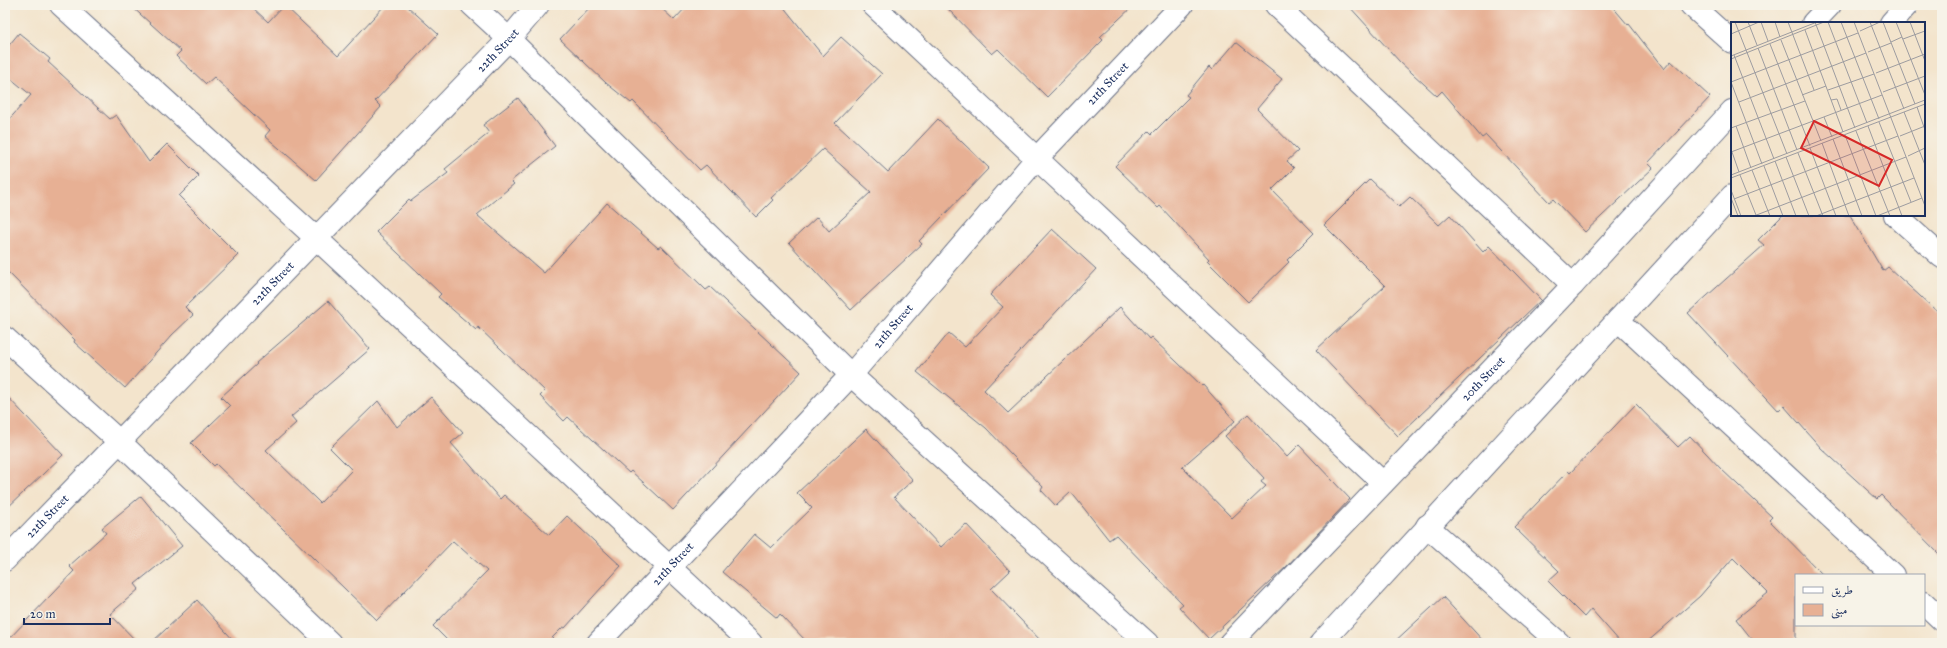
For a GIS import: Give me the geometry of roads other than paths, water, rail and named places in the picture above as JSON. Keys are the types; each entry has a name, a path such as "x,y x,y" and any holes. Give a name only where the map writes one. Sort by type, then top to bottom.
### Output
{"street":[{"path":"61,5 317,239 751,643"},
{"path":"472,5 509,39 851,374 1147,643"},
{"name":"22th Street","path":"5,560 317,239 509,39 538,5"},
{"path":"873,5 1383,483"},
{"name":"21th Street","path":"598,643 851,374 1037,158 1182,5"},
{"path":"1276,5 1573,285"},
{"path":"1691,5 1731,41"},
{"path":"1814,22 1830,5"},
{"path":"1892,22 1907,5"},
{"name":"20th Street","path":"1230,643 1573,285 1731,112"},
{"path":"1321,643 1731,197"},
{"path":"1896,216 1942,257"},
{"path":"1618,320 1892,574"},
{"path":"5,338 120,442 330,643"},
{"path":"1427,526 1559,643"},
{"path":"1925,604 1942,620"}]}
